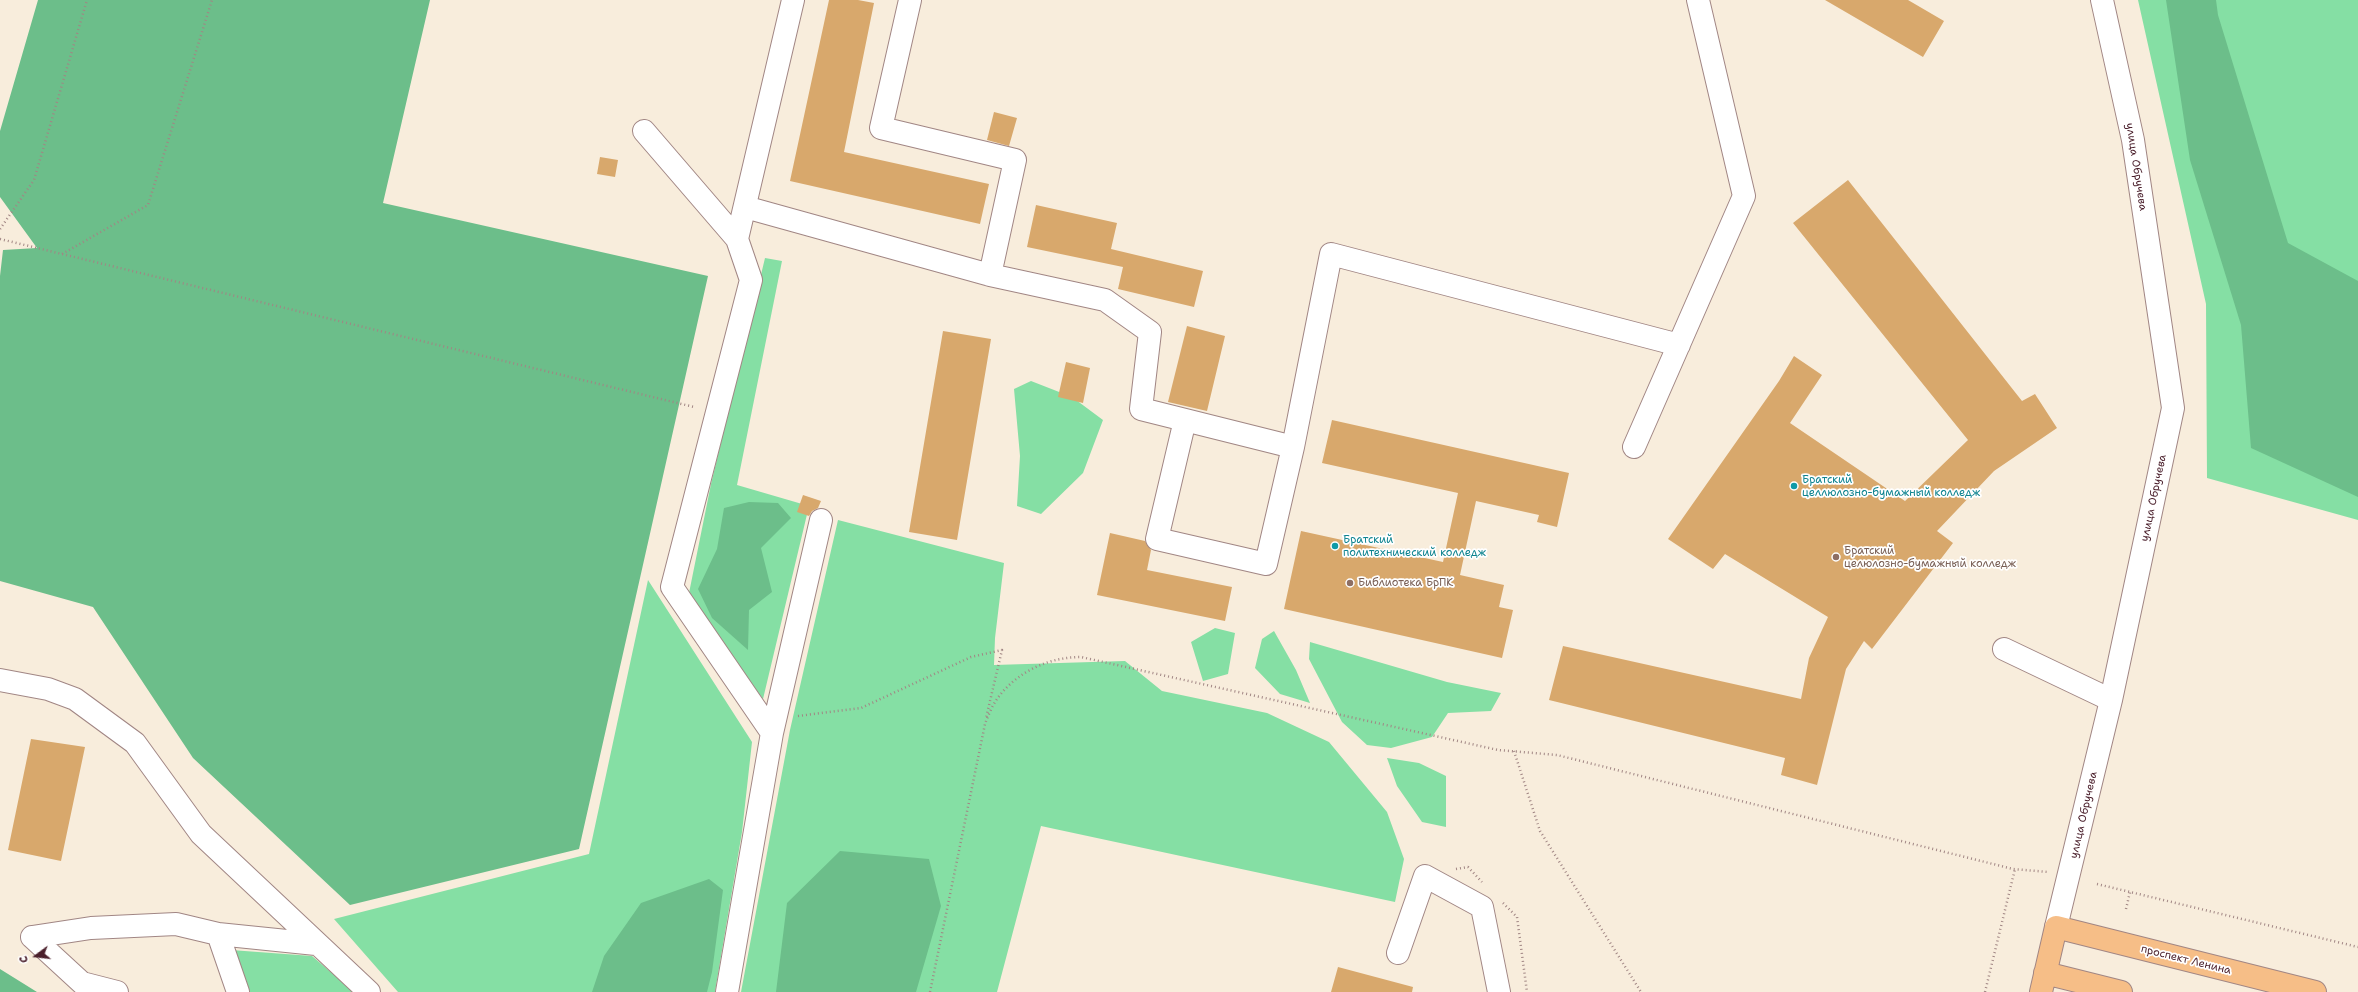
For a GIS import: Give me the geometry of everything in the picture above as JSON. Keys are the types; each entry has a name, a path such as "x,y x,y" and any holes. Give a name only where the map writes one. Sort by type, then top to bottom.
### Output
{"main road":[{"name":"улица Обручева","path":"2043,983 2056,927"},
{"name":"проспект Ленина","path":"2056,927 2315,992"},
{"path":"2043,983 2121,992"}],"street":[{"path":"737,239 794,0"},
{"path":"910,0 881,128 1015,160 990,275"},
{"path":"1634,447 1744,196 1698,0"},
{"name":"улица Обручева","path":"2056,927 2111,700 2173,408 2133,140 2102,0"},
{"path":"644,131 737,239 751,280 672,587 774,726"},
{"path":"745,207 990,275 1105,300 1150,332 1141,409 1293,447"},
{"path":"1185,420 1157,539 1266,564 1293,447 1331,254 1679,345"},
{"path":"727,992 774,726 821,520"},
{"path":"2004,649 2111,700"},
{"path":"0,680 48,689 75,699 135,743 201,834 316,944 369,992"},
{"path":"1398,953 1425,876 1482,907 1498,992"},
{"path":"116,992 82,983 32,937 91,928 176,924 218,934 316,944"},
{"path":"218,934 238,992"}],"path":[{"path":"0,230 34,180 87,0"},
{"path":"62,254 148,204 212,0"},
{"path":"0,239 694,407"},
{"path":"774,726 860,708 972,657 1002,650 985,724 930,992"},
{"path":"985,724 996,699 1013,682 1034,668 1062,657 1080,657 1498,750 1557,755 2016,869 2051,872"},
{"path":"1514,751 1540,832 1641,992"},
{"path":"1985,992 2016,869"},
{"path":"2097,884 2358,947"},
{"path":"2126,909 2130,892"}],"green space":[{"path":"38,0 430,0 383,203 708,276 579,849 350,905 193,758 93,607 0,581 0,276 3,250 37,248 0,197 0,131"},
{"path":"2138,0 2358,0 2358,520 2207,478 2206,304"},
{"path":"2166,0 2216,0 2218,15 2288,243 2358,281 2358,497 2251,448 2241,325 2190,160"},
{"path":"765,258 782,261 737,485 809,506 763,699 688,598 711,484"},
{"path":"1031,381 1072,397 1103,420 1083,473 1041,514 1017,506 1020,456 1014,389"},
{"path":"749,502 778,503 791,518 761,548 772,592 749,610 748,650 712,618 698,589 717,549 724,508"},
{"path":"838,520 1004,563 995,638 994,665 1125,661 1162,691 1267,713 1329,742 1387,812 1404,859 1395,902 1041,826 997,992 741,992 790,730"},
{"path":"648,580 752,742 742,832 715,992 398,992 334,919 589,854"},
{"path":"1215,628 1235,633 1228,674 1203,681 1191,642"},
{"path":"1274,631 1296,670 1310,703 1280,694 1255,668 1262,639"},
{"path":"1310,642 1447,682 1501,693 1491,711 1448,713 1432,737 1391,748 1367,745 1342,722 1309,659"},
{"path":"1387,758 1419,763 1446,776 1446,827 1422,822 1397,786"},
{"path":"840,851 929,859 941,906 916,992 776,992 787,903"},
{"path":"709,879 723,890 712,972 707,992 592,992 604,956 641,903"},
{"path":"231,950 312,956 354,992 250,992"},
{"path":"0,969 37,992 0,992"}],"building":[{"path":"829,0 858,0 874,3 844,152 989,184 980,224 790,181"},
{"path":"1825,0 1908,0 1944,21 1923,57"},
{"path":"994,112 1017,118 1009,146 987,140"},
{"path":"600,157 618,160 615,177 597,174"},
{"name":"Братский целлюлозно-бумажный колледж","path":"1848,180 2022,401 2035,394 2057,428 1994,471 1937,531 1953,543 1872,649 1864,641 1846,669 1817,785 1781,775 1785,758 1549,700 1563,646 1801,699 1809,658 1828,617 1725,554 1713,569 1668,539 1779,381 1794,356 1822,375 1790,423 1905,501 1968,440 1793,223"},
{"path":"1036,205 1117,223 1111,249 1203,271 1194,307 1118,289 1123,267 1027,247"},
{"path":"1187,326 1225,336 1207,411 1168,402"},
{"path":"943,331 991,339 957,540 909,532"},
{"path":"1066,362 1090,368 1083,403 1058,397"},
{"name":"Братский политехнический колледж","path":"1332,420 1569,473 1557,527 1537,522 1539,515 1476,501 1460,575 1504,585 1499,607 1513,610 1502,658 1284,609 1301,531 1443,562 1458,493 1322,463"},
{"path":"803,495 821,501 818,508 812,511 809,516 797,512"},
{"path":"1110,533 1145,541 1151,550 1147,570 1232,587 1225,621 1097,595"},
{"path":"31,739 85,747 61,861 8,850"},
{"path":"1338,967 1413,987 1412,992 1331,992"}],"place":[{"name":"Братский целлюлозно-бумажный колледж","path":"1794,486"},
{"name":"Братский политехнический колледж","path":"1335,546"},
{"name":"Братский целюлозно-бумажный колледж","path":"1836,557"},
{"name":"Библиотека БрПК","path":"1350,583"}]}
